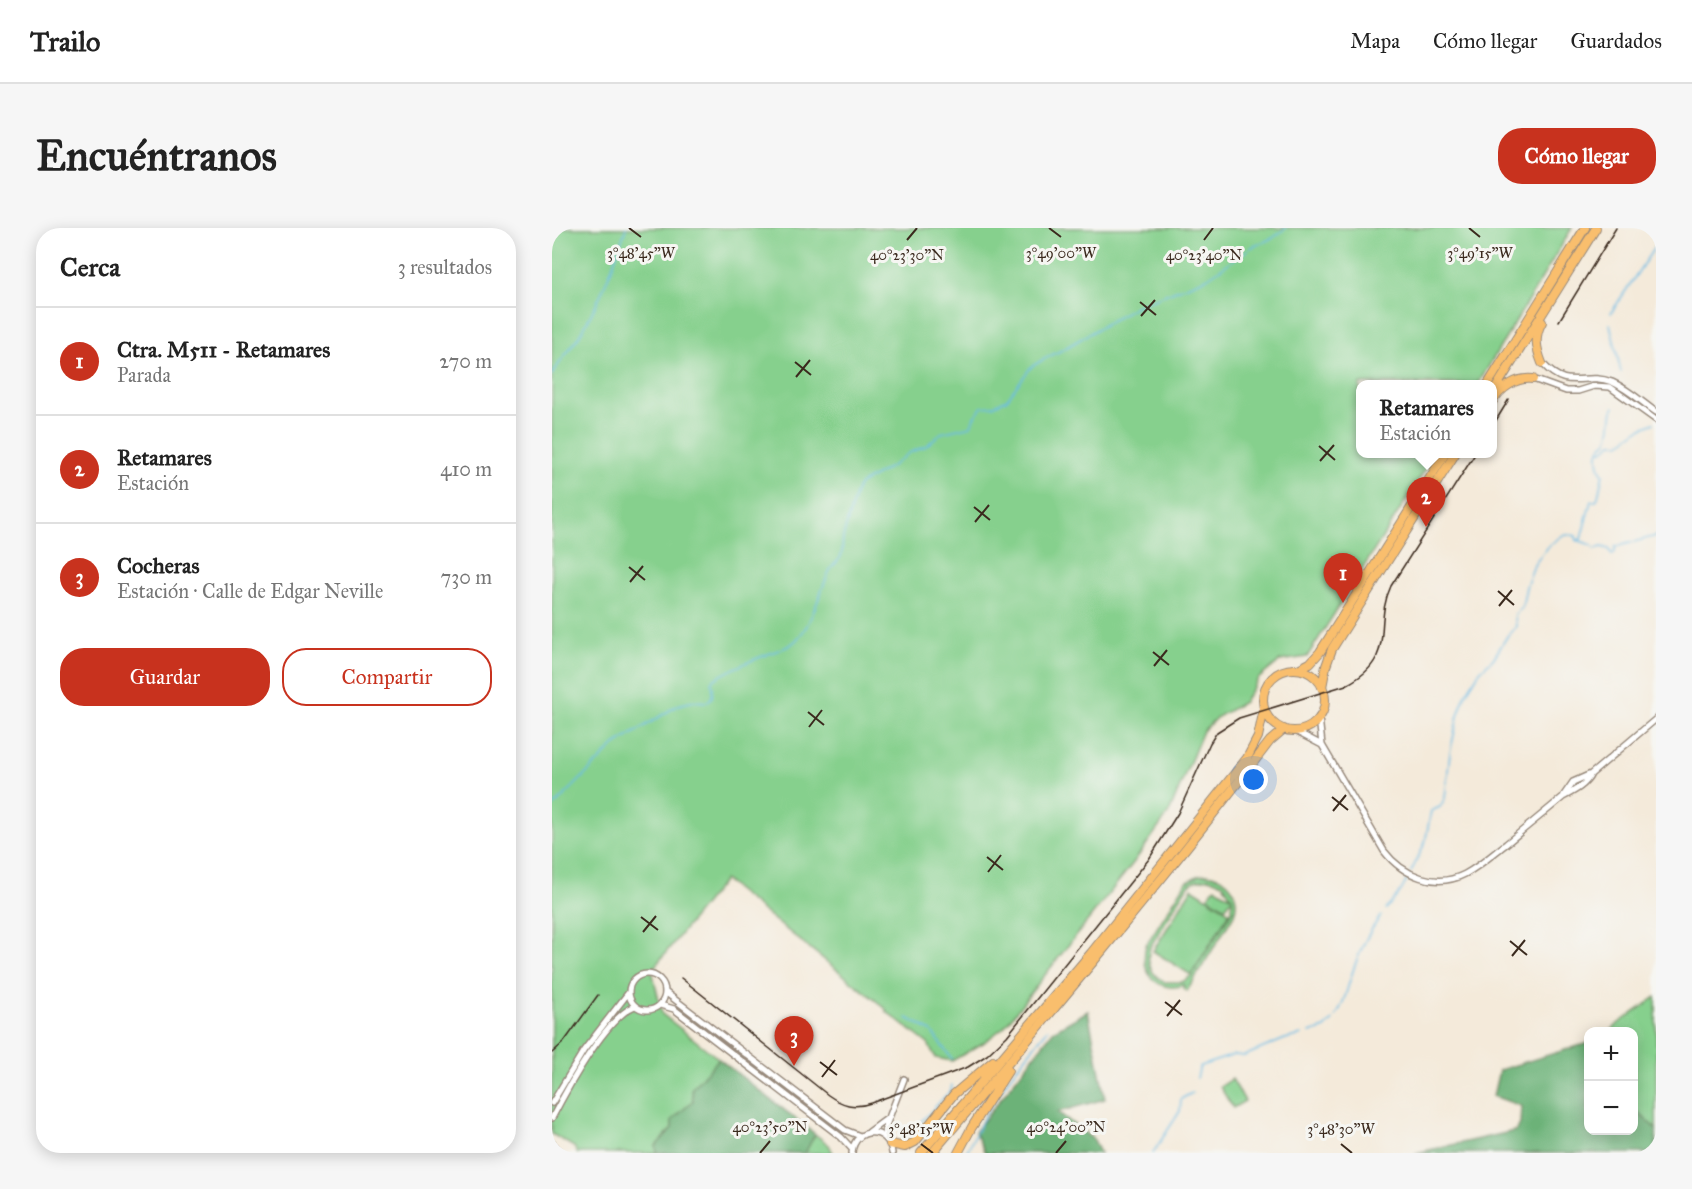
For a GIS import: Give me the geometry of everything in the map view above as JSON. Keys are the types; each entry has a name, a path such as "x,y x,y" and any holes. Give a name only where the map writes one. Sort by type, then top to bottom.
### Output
{"highway":[{"path":"1490,380 1585,228"},
{"path":"1497,386 1596,228"},
{"path":"1542,363 1536,347 1536,337 1556,299 1557,292"},
{"path":"1497,396 1513,382 1533,380"},
{"path":"921,1153 1090,953 1247,758 1258,737 1264,709 1264,693 1270,680 1283,671 1298,669 1310,663 1320,652 1442,458"},
{"path":"1264,709 1272,721 1284,729 1295,730 1309,727 1319,717 1325,703 1322,687 1332,649 1452,458"},
{"path":"1298,669 1313,675 1322,687"},
{"path":"932,1153 1045,1022 1178,859 1270,741 1284,729"},
{"path":"958,1153 993,1092 1045,1022"},
{"path":"889,1145 905,1147 915,1142 954,1094 1012,1044"}],"street":[{"path":"1542,363 1556,376 1567,380 1593,378 1612,382 1623,387 1656,412"},
{"path":"1533,380 1566,391 1578,391 1594,386 1610,387 1656,420"},
{"path":"1319,717 1322,745 1384,851 1392,861 1410,873 1431,881 1447,881 1466,874 1478,866 1563,797 1574,782 1591,774 1656,719"},
{"path":"1295,730 1322,745"},
{"path":"552,1103 584,1050 629,992 633,981 648,974 653,975 662,981 665,992 660,1005 645,1010 635,1006 629,992"},
{"path":"665,992 845,1130 860,1136"},
{"path":"660,1005 674,1009 841,1137 852,1151 860,1136 889,1118"},
{"path":"552,1118 574,1079 604,1035 626,1010 635,1006"},
{"path":"889,1145 885,1128 904,1079"},
{"path":"869,1132 874,1132 889,1145"},
{"path":"552,1143 561,1153"}],"green space":[{"path":"552,228 1572,228 1480,380 1356,380 1356,458 1432,458 1307,657 1280,661 1258,679 1244,702 1216,718 1203,731 1169,813 1134,862 1004,1027 983,1043 952,1061 936,1058 928,1044 724,880 652,970 662,1014 719,1059 692,1088 693,1101 672,1120 672,1128 656,1146 657,1153 577,1153 574,1147 552,1134"},
{"path":"1199,875 1215,876 1227,882 1234,893 1236,907 1234,915 1187,991 1183,988 1184,985 1166,986 1152,978 1145,963 1146,945 1186,882","holes":["1209,878 1223,884 1232,898 1215,887 1208,897 1225,908 1232,899 1232,911 1191,976 1182,982 1164,982 1155,975 1150,967 1150,947 1187,887 1194,881"]},
{"path":"1192,888 1230,912 1191,975 1153,951"},
{"path":"1656,997 1656,1129 1638,1113 1638,1027 1615,1027"},
{"path":"1088,1011 1105,1099 1058,1112 1094,1140 1100,1153 985,1153 975,1132 1053,1031"},
{"path":"1584,1044 1584,1135 1638,1135 1638,1113 1656,1129 1656,1153 1415,1153 1515,1131 1520,1124 1521,1106 1493,1096 1499,1070"},
{"path":"719,1059 815,1134 805,1153 657,1153 656,1146 672,1128 672,1120 693,1101 692,1088"},
{"path":"1232,1079 1245,1101 1233,1108 1220,1087"},
{"path":"815,1134 829,1145 833,1153 805,1153"}],"waterway":[{"path":"552,375 579,336 593,310 626,228"},
{"path":"552,808 615,745 678,705 694,701 707,702 712,697 711,683 713,680 739,666 784,648 801,635 813,614 830,570 841,556 846,525 860,484 892,466 909,453 926,446 941,433 971,426 974,417 982,407 993,406 1007,399 1031,367 1044,359 1136,306 1207,278 1252,247 1273,238 1286,228"},
{"path":"1611,313 1656,245"},
{"path":"1610,324 1621,372"},
{"path":"1572,535 1576,536 1577,541 1581,539 1591,501 1596,501 1598,497 1603,474 1599,465 1598,453 1607,442 1614,407"},
{"path":"1599,451 1612,443 1620,443 1638,430 1654,423"},
{"path":"1411,872 1425,843 1431,811 1440,807 1445,798 1450,753 1465,695 1480,671 1493,659 1508,635 1516,627 1515,614 1522,608 1534,565 1547,547 1563,535 1570,535"},
{"path":"1580,541 1592,545 1594,549 1602,547 1609,549 1612,555 1615,547 1656,536"},
{"path":"1386,909 1401,891 1409,876"},
{"path":"1336,1016 1343,1003 1362,946 1381,916"},
{"path":"907,1018 931,1031 952,1059"},
{"path":"1310,1033 1325,1028 1333,1020"},
{"path":"966,1153 987,1111 1012,1074 1048,1029"},
{"path":"1197,1078 1200,1066 1234,1055 1244,1056 1285,1039 1302,1035"},
{"path":"899,1126 906,1129 916,1127 951,1090 952,1085"},
{"path":"1153,1153 1180,1111 1181,1099 1192,1093"}],"tram line":[{"path":"1559,321 1616,228"},
{"path":"1497,419 1509,399"},
{"path":"681,978 828,1095 848,1105 859,1106 871,1103 968,1067 987,1055 1007,1036 1149,859 1178,813 1217,732 1239,718 1346,685 1362,675 1373,664 1379,652 1383,615 1391,586 1472,458"},
{"path":"552,1053 564,1042 598,995"}],"place":[{"name":"Retamares","path":"1426,527"},
{"name":"Ctra. M511 - Retamares","path":"1343,603"},
{"name":"Cocheras","path":"794,1066"}]}
